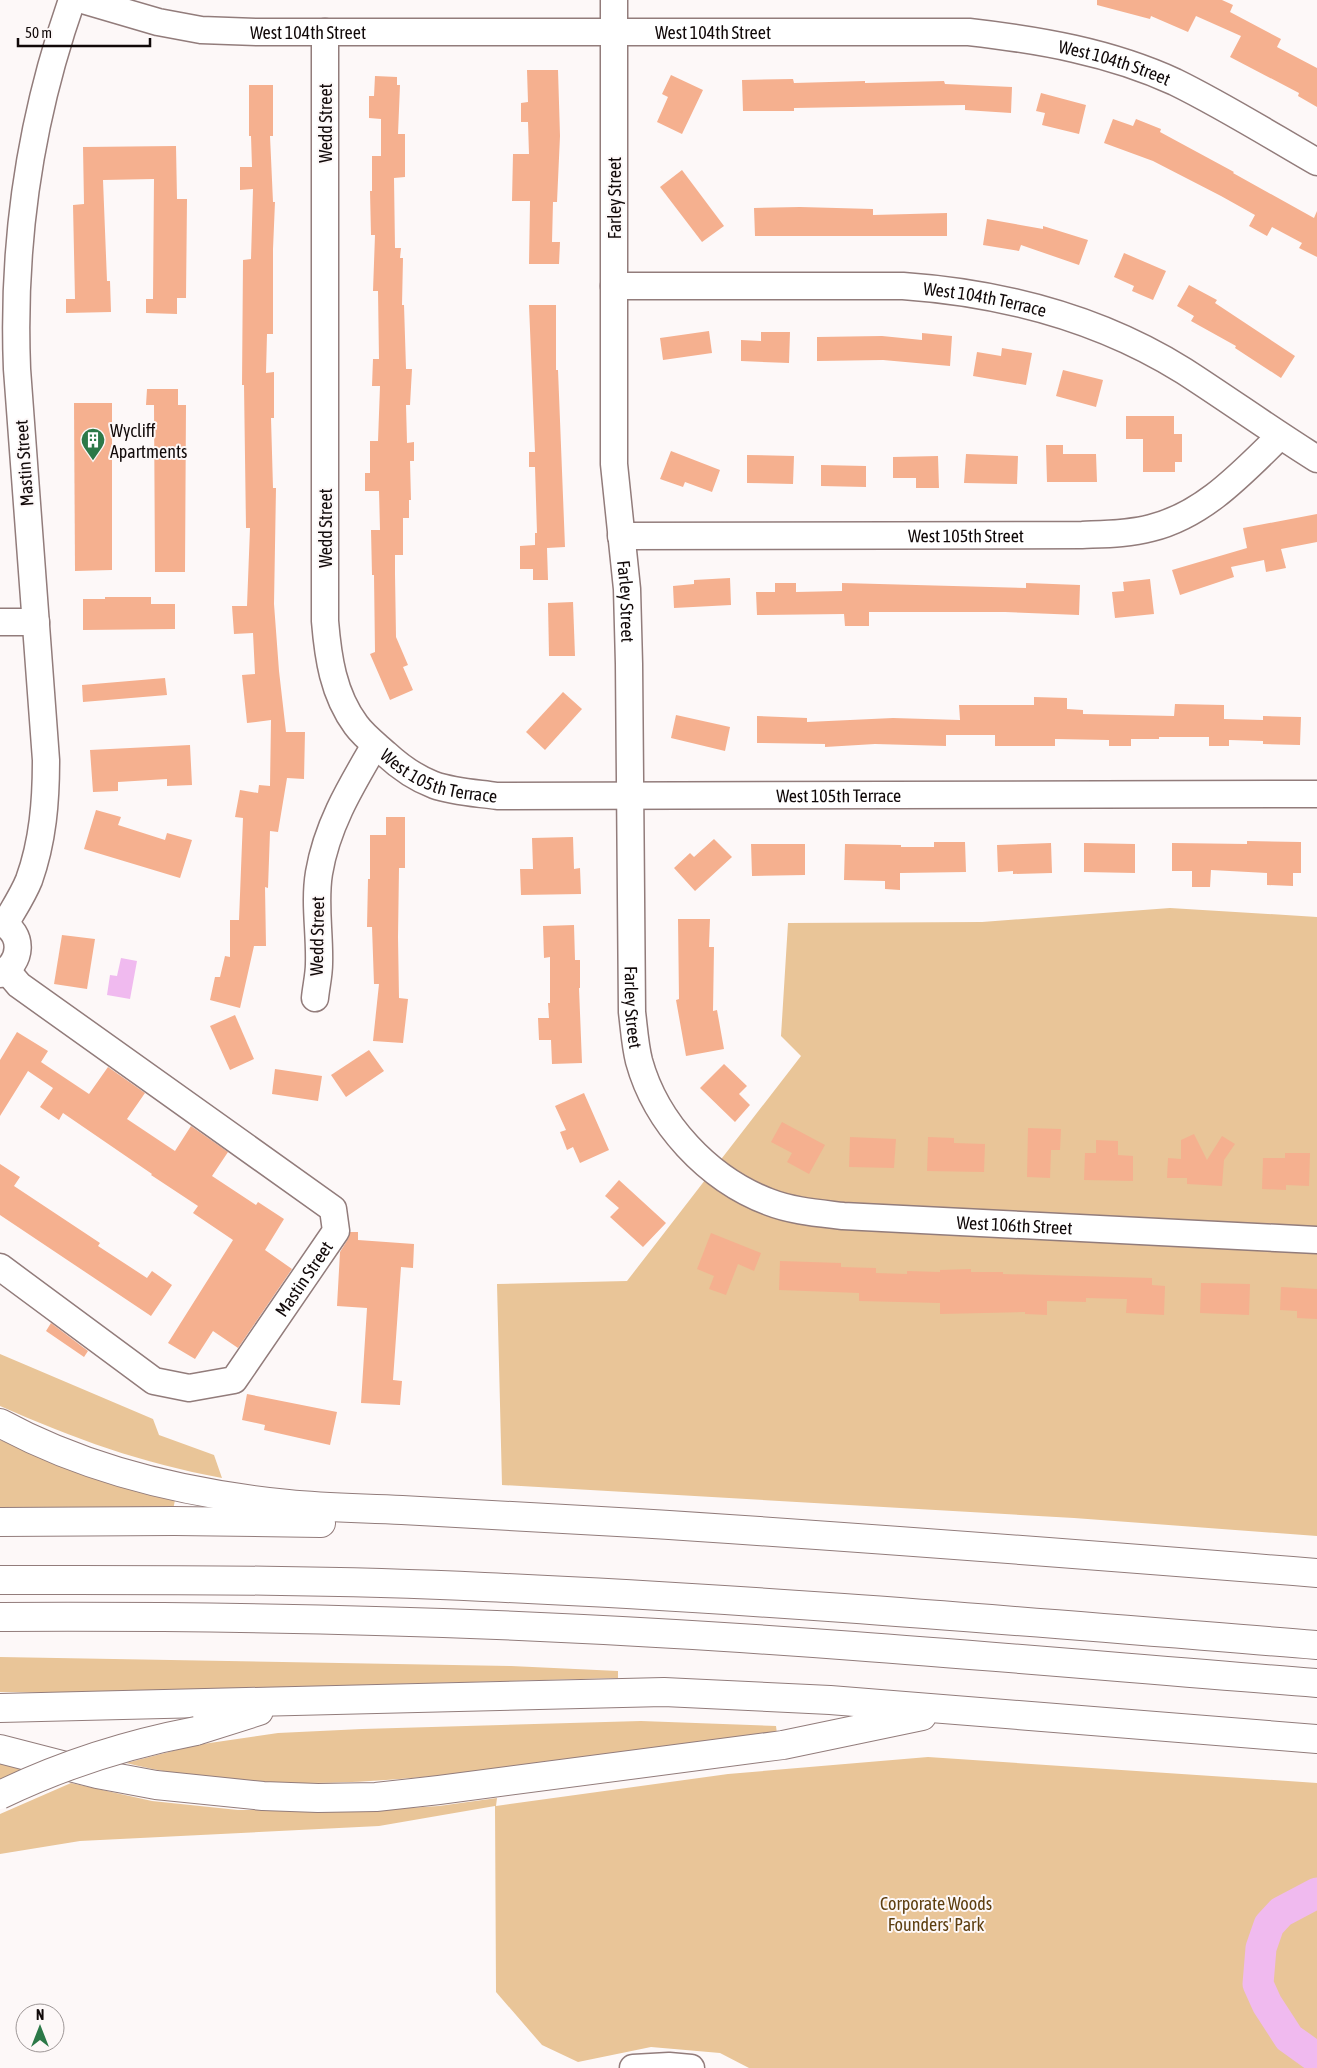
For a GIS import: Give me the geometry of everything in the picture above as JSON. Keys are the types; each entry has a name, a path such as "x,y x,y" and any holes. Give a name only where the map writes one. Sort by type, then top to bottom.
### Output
{"highway":[{"path":"0,1424 26,1438 82,1460 136,1477 229,1496 290,1504 761,1531 1317,1573"},
{"path":"0,1522 174,1521 360,1524 428,1512"},
{"path":"0,1580 259,1580 483,1586 655,1595 1317,1645"},
{"path":"0,1617 430,1622 586,1629 844,1646 1317,1683"},
{"path":"0,1708 664,1692 762,1696 954,1709 1317,1739"},
{"path":"0,1795 55,1771 105,1754 159,1738 196,1731 289,1701"},
{"path":"0,1749 97,1774 156,1785 263,1796 318,1798 376,1797 783,1745 954,1709"}],"street":[{"name":"Mastin Street","path":"2,923 28,881 41,836 46,793 46,760 16,361 15,318 19,238 30,154 42,96 72,0"},
{"name":"West 104th Street","path":"84,0 158,22 201,30 325,32 969,32 1022,38 1079,49 1133,66 1174,82 1220,106 1317,162"},
{"name":"Farley Street","path":"614,0 614,464 627,589 632,1012 637,1053 653,1097 673,1129 695,1154 720,1176"},
{"name":"Wedd Street","path":"315,998 319,964 316,912 319,874 327,838 341,804 375,745 356,726 343,703 331,670 325,621 325,32"},
{"name":"West 104th Terrace","path":"614,286 903,286 940,288 988,295 1057,313 1095,326 1144,349 1183,371 1317,459"},
{"name":"West 105th Street","path":"621,536 1082,536 1132,532 1169,522 1199,507 1231,484 1280,436"},
{"path":"0,622 36,622"},
{"name":"West 105th Terrace","path":"375,745 410,774 433,784 456,791 498,796 1317,794"},
{"path":"2,923 12,930 18,947 17,956 3,973"},
{"name":"Mastin Street","path":"0,1268 154,1381 189,1388 234,1380 336,1231 333,1209 3,973"},
{"name":"West 106th Street","path":"720,1176 770,1203 814,1212 1317,1240"},
{"path":"633,2068 669,2066 691,2068"}],"green space":[{"path":"1170,908 1317,917 1317,1536 1074,1518 502,1485 497,1284 627,1281 801,1056 781,1036 788,923 982,922"},
{"path":"0,1354 153,1419 159,1435 214,1455 222,1478 164,1465 109,1449 0,1406"},
{"path":"0,1440 84,1472 175,1500 173,1510 0,1511"},
{"path":"0,1657 511,1666 618,1671 618,1678 64,1693 0,1692"},
{"path":"641,1721 776,1726 777,1734 437,1776 333,1783 280,1783 228,1780 176,1774 126,1763 196,1745 278,1733"},
{"name":"Corporate Woods Founders' Park","path":"928,1757 1317,1783 1317,2068 749,2068 720,2053 651,2047 578,2062 542,2045 496,1992 495,1806 379,1826 80,1841 0,1854 0,1814 71,1783 152,1801 238,1810 377,1810 439,1806 497,1798 496,1806 728,1774"},
{"path":"0,1763 31,1771 0,1785"}],"shaded area":[{"path":"121,958 137,961 130,999 107,995 110,975 117,976"}],"building":[{"path":"1097,0 1222,0 1233,5 1230,12 1281,39 1277,47 1317,68 1317,107 1298,96 1299,93 1230,57 1241,36 1196,16 1188,32 1151,16 1150,19 1097,5"},
{"path":"527,70 558,70 560,136 557,202 553,202 552,242 560,242 559,264 529,264 530,201 512,201 513,154 529,154 528,122 521,122 521,103 528,102"},
{"path":"671,75 703,90 682,134 657,122 668,97 662,94"},
{"path":"375,76 397,77 397,85 400,85 398,134 405,134 405,177 394,178 395,248 401,248 400,258 403,258 402,305 404,305 406,369 412,369 410,405 406,405 407,443 414,442 414,461 410,461 411,500 409,500 409,518 403,518 403,555 395,555 396,637 408,665 403,667 413,690 390,700 370,654 375,652 374,575 372,575 371,530 380,530 379,491 365,491 365,473 370,473 370,441 378,441 380,386 372,386 373,359 379,359 378,291 373,291 375,235 371,235 370,191 372,191 372,156 381,156 381,119 369,118 369,96 374,96"},
{"path":"793,79 794,83 944,81 945,84 1012,87 1011,113 965,110 965,105 794,108 794,111 743,111 742,80"},
{"path":"249,85 273,85 273,136 270,136 273,202 275,202 273,334 267,334 266,373 274,372 274,418 271,418 273,488 276,488 274,604 286,732 305,732 304,779 287,778 278,832 270,831 268,888 265,887 266,946 254,946 240,1008 210,1000 215,977 220,977 225,956 230,957 230,920 239,920 243,818 235,817 240,790 258,793 259,785 270,786 271,720 247,723 242,675 255,674 253,633 234,634 232,606 247,606 250,528 246,528 244,385 242,385 243,260 251,259 253,189 240,190 240,167 252,167 251,136 249,136"},
{"path":"1041,93 1086,105 1079,134 1042,125 1045,113 1036,111"},
{"path":"1113,119 1133,126 1136,119 1161,129 1160,132 1314,218 1317,211 1317,257 1299,248 1302,243 1272,227 1267,236 1249,226 1255,215 1221,196 1153,161 1104,143"},
{"path":"176,146 177,199 187,199 186,298 177,298 177,314 146,313 146,299 153,299 154,179 103,180 107,281 110,281 111,312 66,313 66,299 75,299 73,205 84,204 83,147"},
{"path":"682,170 724,226 702,242 660,187"},
{"path":"754,208 873,209 873,215 947,213 947,236 755,236"},
{"path":"987,219 1043,229 1043,226 1088,240 1079,265 1021,245 1019,251 983,245"},
{"path":"1124,253 1166,271 1153,300 1132,291 1134,286 1114,277"},
{"path":"1189,285 1217,300 1215,303 1295,356 1281,378 1235,348 1236,346 1191,321 1194,316 1177,306"},
{"path":"529,305 556,305 556,370 558,370 565,547 547,548 548,580 533,580 533,569 520,569 520,546 535,545 535,533 537,533 535,467 529,467 529,452 535,452"},
{"path":"709,331 712,353 663,360 660,338"},
{"path":"761,332 790,332 789,363 741,361 741,340 761,341"},
{"path":"922,333 952,336 950,366 883,360 817,361 817,337 882,336 922,340"},
{"path":"1002,348 1032,353 1026,385 973,376 977,352 1001,356"},
{"path":"1063,370 1103,380 1096,407 1056,396"},
{"path":"147,389 178,389 178,405 186,405 185,572 155,572 154,405 146,405"},
{"name":"Wycliff Apartments","path":"74,403 112,403 112,570 75,571"},
{"path":"1126,416 1174,416 1174,434 1182,434 1182,462 1175,462 1175,472 1143,472 1143,439 1126,439"},
{"path":"1046,445 1063,445 1063,454 1096,454 1097,482 1047,482"},
{"path":"671,451 720,470 712,492 685,482 683,487 660,479"},
{"path":"966,454 1018,456 1017,484 964,483"},
{"path":"747,455 794,456 793,484 747,483"},
{"path":"938,456 939,488 916,488 916,478 893,478 893,457"},
{"path":"821,465 866,466 866,487 821,486"},
{"path":"1317,514 1317,542 1281,549 1286,568 1266,572 1264,560 1231,567 1234,577 1180,595 1172,570 1247,548 1243,528"},
{"path":"730,578 731,605 674,608 673,586 694,584 694,580"},
{"path":"1150,579 1154,614 1115,618 1112,592 1124,591 1123,582"},
{"path":"775,583 796,583 796,592 842,591 842,583 1026,588 1026,583 1080,585 1079,615 1005,612 869,612 869,626 845,626 844,614 757,615 756,592 775,592"},
{"path":"105,597 151,597 151,604 175,604 175,629 83,630 83,599 105,599"},
{"path":"573,602 575,656 549,656 548,603"},
{"path":"165,678 167,695 83,702 82,685"},
{"path":"563,692 582,709 545,750 526,732"},
{"path":"1034,697 1067,698 1067,709 1083,710 1083,714 1174,716 1175,704 1224,705 1224,719 1263,720 1263,716 1301,717 1300,745 1263,744 1263,741 1229,740 1229,746 1209,746 1209,737 1159,737 1159,739 1131,739 1131,746 1109,746 1109,740 1055,739 1055,746 995,746 995,735 946,735 946,746 875,744 825,747 825,744 757,743 757,716 807,718 807,722 893,718 960,720 959,705 1034,705"},
{"path":"676,715 730,727 725,751 671,738"},
{"path":"190,745 192,785 167,786 167,779 118,782 118,791 93,792 90,750"},
{"path":"96,810 121,817 118,825 165,840 167,833 192,840 180,878 84,849"},
{"path":"386,817 405,817 405,868 399,868 398,937 399,998 408,999 403,1043 373,1041 379,984 374,984 372,927 367,927 370,835 386,835"},
{"path":"573,837 574,869 580,868 581,894 521,895 520,869 533,869 532,838"},
{"path":"714,839 732,857 695,891 674,868 690,853 694,857"},
{"path":"1247,841 1301,842 1301,873 1293,873 1293,886 1267,885 1267,873 1211,870 1210,887 1192,887 1192,871 1172,871 1172,843 1247,844"},
{"path":"934,842 965,842 966,872 900,873 900,890 885,889 885,881 844,880 845,844 934,847"},
{"path":"1051,843 1052,873 1013,874 1013,871 998,872 997,845"},
{"path":"1084,843 1135,844 1135,873 1084,872"},
{"path":"751,844 805,844 805,875 752,876"},
{"path":"678,919 710,919 709,947 714,947 713,1011 717,1010 724,1049 686,1056 676,1000 679,999"},
{"path":"574,925 575,960 580,960 579,988 582,1063 552,1064 551,1040 539,1040 538,1018 549,1018 548,1003 550,1003 550,957 544,958 543,926"},
{"path":"62,935 95,939 87,989 54,984"},
{"path":"235,1015 254,1059 230,1070 210,1026"},
{"path":"17,1032 48,1051 41,1062 89,1094 108,1067 145,1093 127,1119 175,1151 191,1126 228,1152 212,1176 256,1205 258,1202 284,1219 265,1250 292,1269 238,1348 213,1331 195,1359 168,1343 233,1240 193,1213 198,1206 152,1174 63,1113 59,1120 40,1107 53,1088 28,1071 0,1116 0,1060"},
{"path":"369,1050 384,1071 346,1097 331,1075"},
{"path":"724,1064 747,1086 739,1094 750,1105 735,1122 700,1088"},
{"path":"275,1069 322,1076 318,1101 272,1094"},
{"path":"584,1093 609,1150 580,1163 573,1147 567,1150 560,1132 566,1130 555,1106"},
{"path":"782,1122 825,1145 809,1174 787,1162 792,1153 771,1142"},
{"path":"1028,1128 1061,1129 1060,1150 1051,1150 1050,1178 1027,1177"},
{"path":"1194,1134 1207,1160 1222,1136 1235,1144 1224,1160 1222,1186 1187,1184 1187,1178 1167,1178 1168,1158 1181,1159 1181,1140"},
{"path":"850,1137 896,1139 894,1168 849,1167"},
{"path":"928,1137 954,1138 954,1143 985,1144 984,1172 927,1171"},
{"path":"1096,1140 1118,1141 1118,1155 1133,1156 1133,1181 1084,1180 1085,1153 1096,1153"},
{"path":"1285,1153 1310,1153 1309,1186 1286,1185 1286,1190 1262,1189 1263,1158 1285,1158"},
{"path":"0,1164 20,1177 14,1186 100,1243 98,1246 147,1278 152,1271 172,1285 151,1316 0,1215"},
{"path":"619,1180 666,1223 643,1247 610,1217 619,1208 605,1196"},
{"path":"350,1232 358,1232 358,1240 414,1244 413,1268 401,1267 393,1380 402,1381 400,1405 361,1403 367,1308 337,1306 340,1252"},
{"path":"711,1233 761,1253 754,1271 738,1264 726,1295 709,1289 714,1276 697,1269"},
{"path":"780,1261 841,1263 841,1267 876,1268 876,1273 907,1274 907,1271 940,1272 940,1270 971,1269 971,1272 1003,1272 1003,1274 1152,1278 1152,1285 1165,1286 1164,1315 1126,1313 1127,1299 1086,1298 1086,1302 1047,1301 1047,1315 1025,1314 1025,1312 940,1314 940,1303 859,1301 859,1293 779,1290"},
{"path":"1201,1283 1250,1284 1249,1315 1200,1313"},
{"path":"1281,1287 1317,1289 1317,1319 1297,1318 1297,1311 1280,1310"},
{"path":"51,1323 88,1351 84,1357 46,1331"},
{"path":"247,1394 337,1412 330,1445 264,1430 265,1425 242,1420"}],"waterway":[{"path":"1317,1893 1281,1912 1269,1925 1261,1948 1258,1984 1267,2004 1289,2038 1317,2058"}],"place":[{"name":"Wycliff Apartments","path":"93,461"}]}
